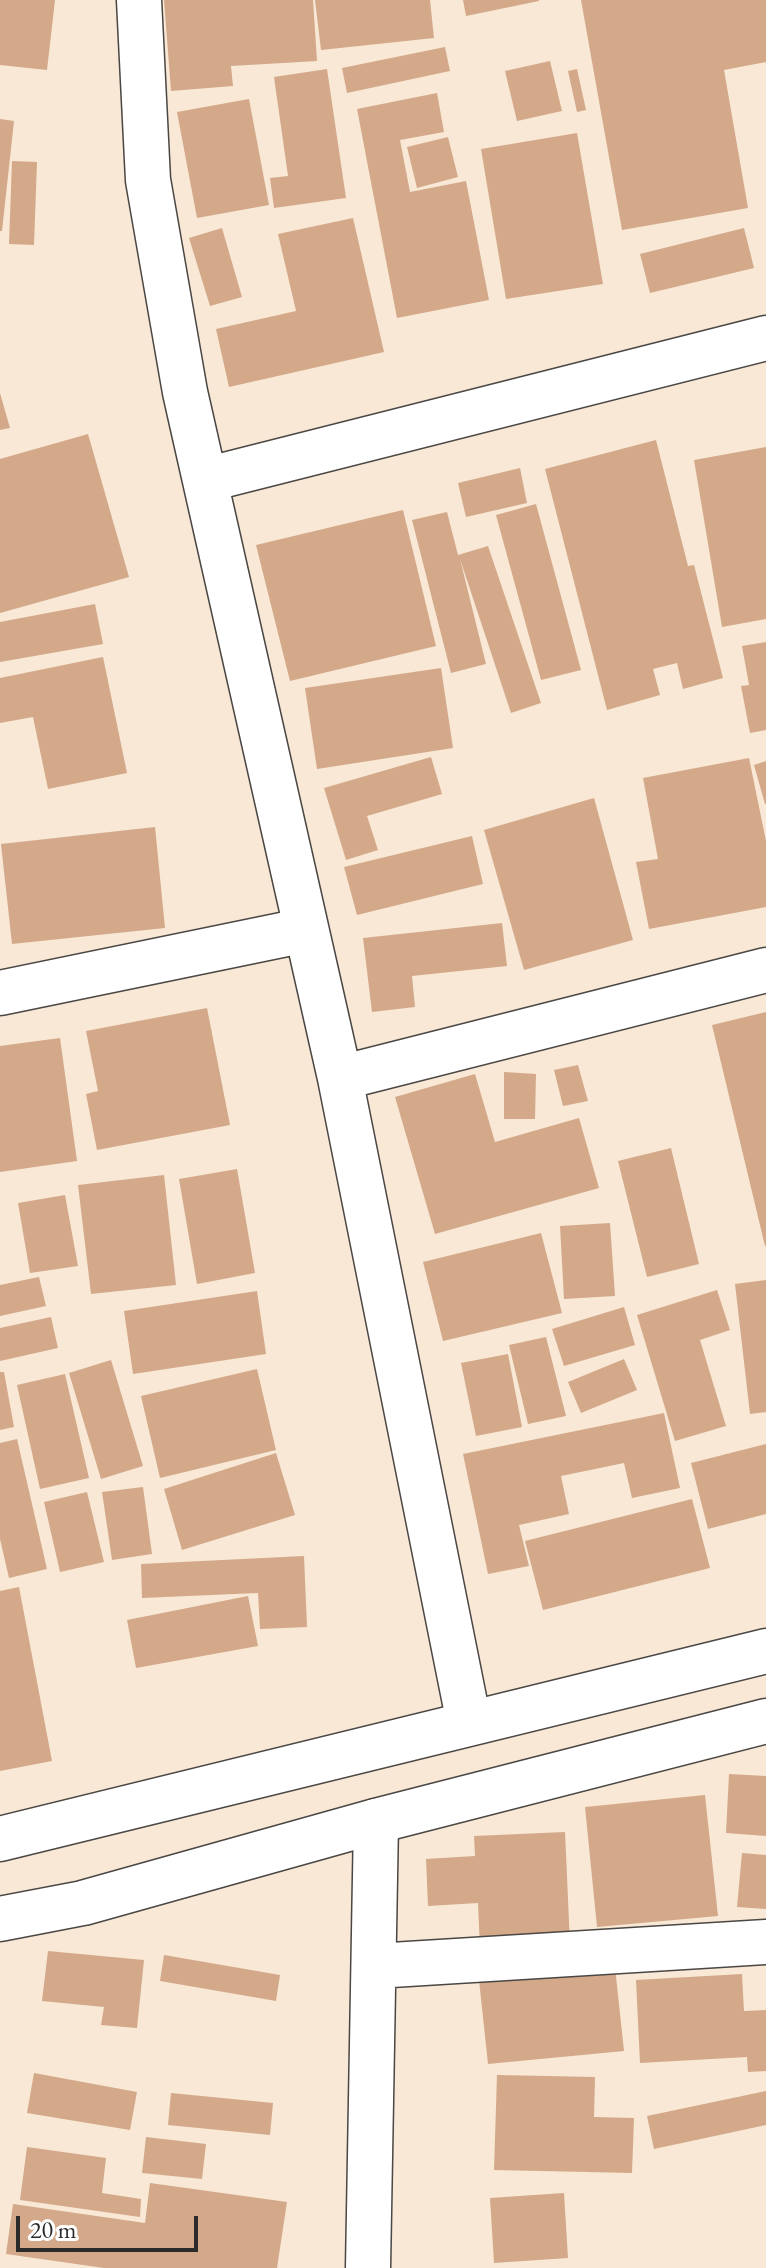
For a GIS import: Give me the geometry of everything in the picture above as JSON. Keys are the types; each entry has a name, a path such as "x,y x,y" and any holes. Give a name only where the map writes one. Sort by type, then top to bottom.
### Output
{"street":[{"path":"139,0 148,180 185,392 340,1078 469,1723"},
{"path":"205,480 766,338"},
{"path":"0,993 306,930"},
{"path":"340,1078 766,970"},
{"path":"0,1839 766,1651"},
{"path":"0,1919 83,1903 376,1821 766,1721"},
{"path":"368,2268 376,1821"},
{"path":"375,1966 766,1942"}],"building":[{"path":"0,0 55,0 47,70 0,65"},
{"path":"164,0 313,0 317,61 231,66 233,86 171,91"},
{"path":"315,0 430,0 434,38 321,50"},
{"path":"463,0 539,0 539,1 466,16"},
{"path":"581,0 766,0 766,62 724,70 748,208 622,230"},
{"path":"445,47 450,71 347,93 342,68"},
{"path":"550,61 562,111 517,121 505,71"},
{"path":"327,69 346,198 274,208 270,178 288,176 274,77"},
{"path":"577,69 586,110 577,112 568,71"},
{"path":"437,93 444,132 400,140 410,192 466,181 489,300 397,318 357,109"},
{"path":"249,99 269,205 197,218 177,112"},
{"path":"0,119 14,121 2,231 0,231"},
{"path":"577,133 603,284 506,299 481,149"},
{"path":"448,137 458,177 417,188 407,147"},
{"path":"12,161 37,162 34,245 9,244"},
{"path":"353,218 384,352 229,387 216,329 296,311 278,234"},
{"path":"222,228 242,297 210,306 189,238"},
{"path":"744,228 754,268 650,293 640,254"},
{"path":"0,393 10,428 0,430"},
{"path":"88,434 129,577 0,613 0,459"},
{"path":"656,440 688,566 694,565 723,678 683,689 677,663 653,669 660,695 607,710 545,469"},
{"path":"766,447 766,619 722,627 694,460"},
{"path":"520,468 527,503 466,517 458,483"},
{"path":"536,504 581,670 541,680 496,515"},
{"path":"403,510 436,646 290,681 256,545"},
{"path":"447,512 458,555 488,546 541,703 511,713 460,559 486,664 451,673 412,520"},
{"path":"95,604 103,644 0,662 0,622"},
{"path":"766,642 766,730 750,733 741,686 749,685 742,646"},
{"path":"103,657 127,773 48,789 33,717 0,723 0,678"},
{"path":"441,668 453,748 317,769 305,688"},
{"path":"431,757 442,794 367,816 378,850 346,860 324,788"},
{"path":"749,758 766,841 766,907 649,929 636,862 658,859 643,778"},
{"path":"766,761 766,804 765,804 754,765"},
{"path":"594,798 633,940 524,970 484,830"},
{"path":"155,827 165,928 12,944 1,844"},
{"path":"472,836 483,884 357,915 344,867"},
{"path":"502,923 507,966 412,976 415,1007 372,1012 363,938"},
{"path":"207,1008 230,1125 97,1150 86,1094 98,1091 86,1031"},
{"path":"766,1012 766,1246 765,1246 712,1025"},
{"path":"60,1038 77,1161 0,1172 0,1046"},
{"path":"578,1065 588,1101 563,1106 554,1070"},
{"path":"504,1072 536,1074 535,1119 504,1119"},
{"path":"475,1074 495,1142 579,1118 599,1188 435,1234 395,1097"},
{"path":"671,1148 699,1264 647,1277 618,1161"},
{"path":"237,1169 255,1273 197,1284 179,1179"},
{"path":"164,1175 176,1285 91,1294 78,1185"},
{"path":"65,1195 78,1266 30,1273 18,1203"},
{"path":"610,1223 615,1296 564,1299 560,1226"},
{"path":"541,1233 562,1313 443,1341 423,1262"},
{"path":"39,1277 46,1306 0,1316 0,1285"},
{"path":"766,1280 766,1412 750,1414 735,1284"},
{"path":"717,1290 730,1330 700,1340 726,1426 675,1441 637,1315"},
{"path":"257,1291 266,1354 133,1374 124,1311"},
{"path":"624,1307 635,1345 564,1366 552,1329"},
{"path":"51,1317 58,1348 0,1361 0,1328"},
{"path":"546,1337 566,1416 528,1424 509,1345"},
{"path":"508,1354 522,1427 476,1436 461,1363"},
{"path":"624,1359 637,1390 581,1413 568,1382"},
{"path":"111,1360 143,1466 101,1479 69,1373"},
{"path":"257,1369 276,1450 160,1478 141,1396"},
{"path":"0,1372 4,1372 14,1427 0,1430"},
{"path":"65,1374 89,1478 40,1489 17,1385"},
{"path":"664,1413 680,1488 632,1498 624,1463 561,1476 569,1514 519,1525 529,1566 488,1574 463,1454"},
{"path":"17,1439 47,1569 9,1578 0,1539 0,1443"},
{"path":"766,1444 766,1514 708,1529 691,1463"},
{"path":"276,1453 295,1515 182,1550 164,1489"},
{"path":"143,1487 152,1554 112,1560 102,1492"},
{"path":"87,1492 104,1562 60,1572 44,1502"},
{"path":"692,1499 710,1568 543,1610 525,1541"},
{"path":"304,1556 307,1627 260,1629 258,1593 142,1598 141,1564"},
{"path":"19,1587 52,1761 0,1771 0,1591"},
{"path":"248,1596 258,1646 136,1668 127,1620"},
{"path":"729,1774 766,1776 766,1836 726,1833"},
{"path":"705,1795 718,1916 597,1927 585,1807"},
{"path":"565,1832 570,1944 480,1949 478,1903 428,1906 426,1859 475,1856 474,1836"},
{"path":"742,1853 766,1855 766,1909 737,1907"},
{"path":"48,1951 144,1960 137,2028 101,2025 104,2007 42,2001"},
{"path":"164,1955 280,1975 276,2001 160,1981"},
{"path":"615,1967 624,2051 488,2064 479,1980"},
{"path":"742,1974 744,2011 766,2010 766,2071 748,2072 747,2057 640,2063 636,1980"},
{"path":"34,2073 137,2092 130,2130 27,2113"},
{"path":"497,2075 595,2077 594,2117 634,2118 632,2173 494,2170"},
{"path":"766,2091 766,2125 654,2149 647,2116"},
{"path":"171,2093 273,2103 270,2135 168,2125"},
{"path":"146,2137 206,2144 202,2179 142,2173"},
{"path":"27,2147 106,2158 102,2193 141,2199 140,2217 20,2200"},
{"path":"150,2183 287,2202 277,2268 104,2268 6,2254 13,2204 145,2223"},
{"path":"564,2193 568,2258 494,2263 490,2198"}]}
